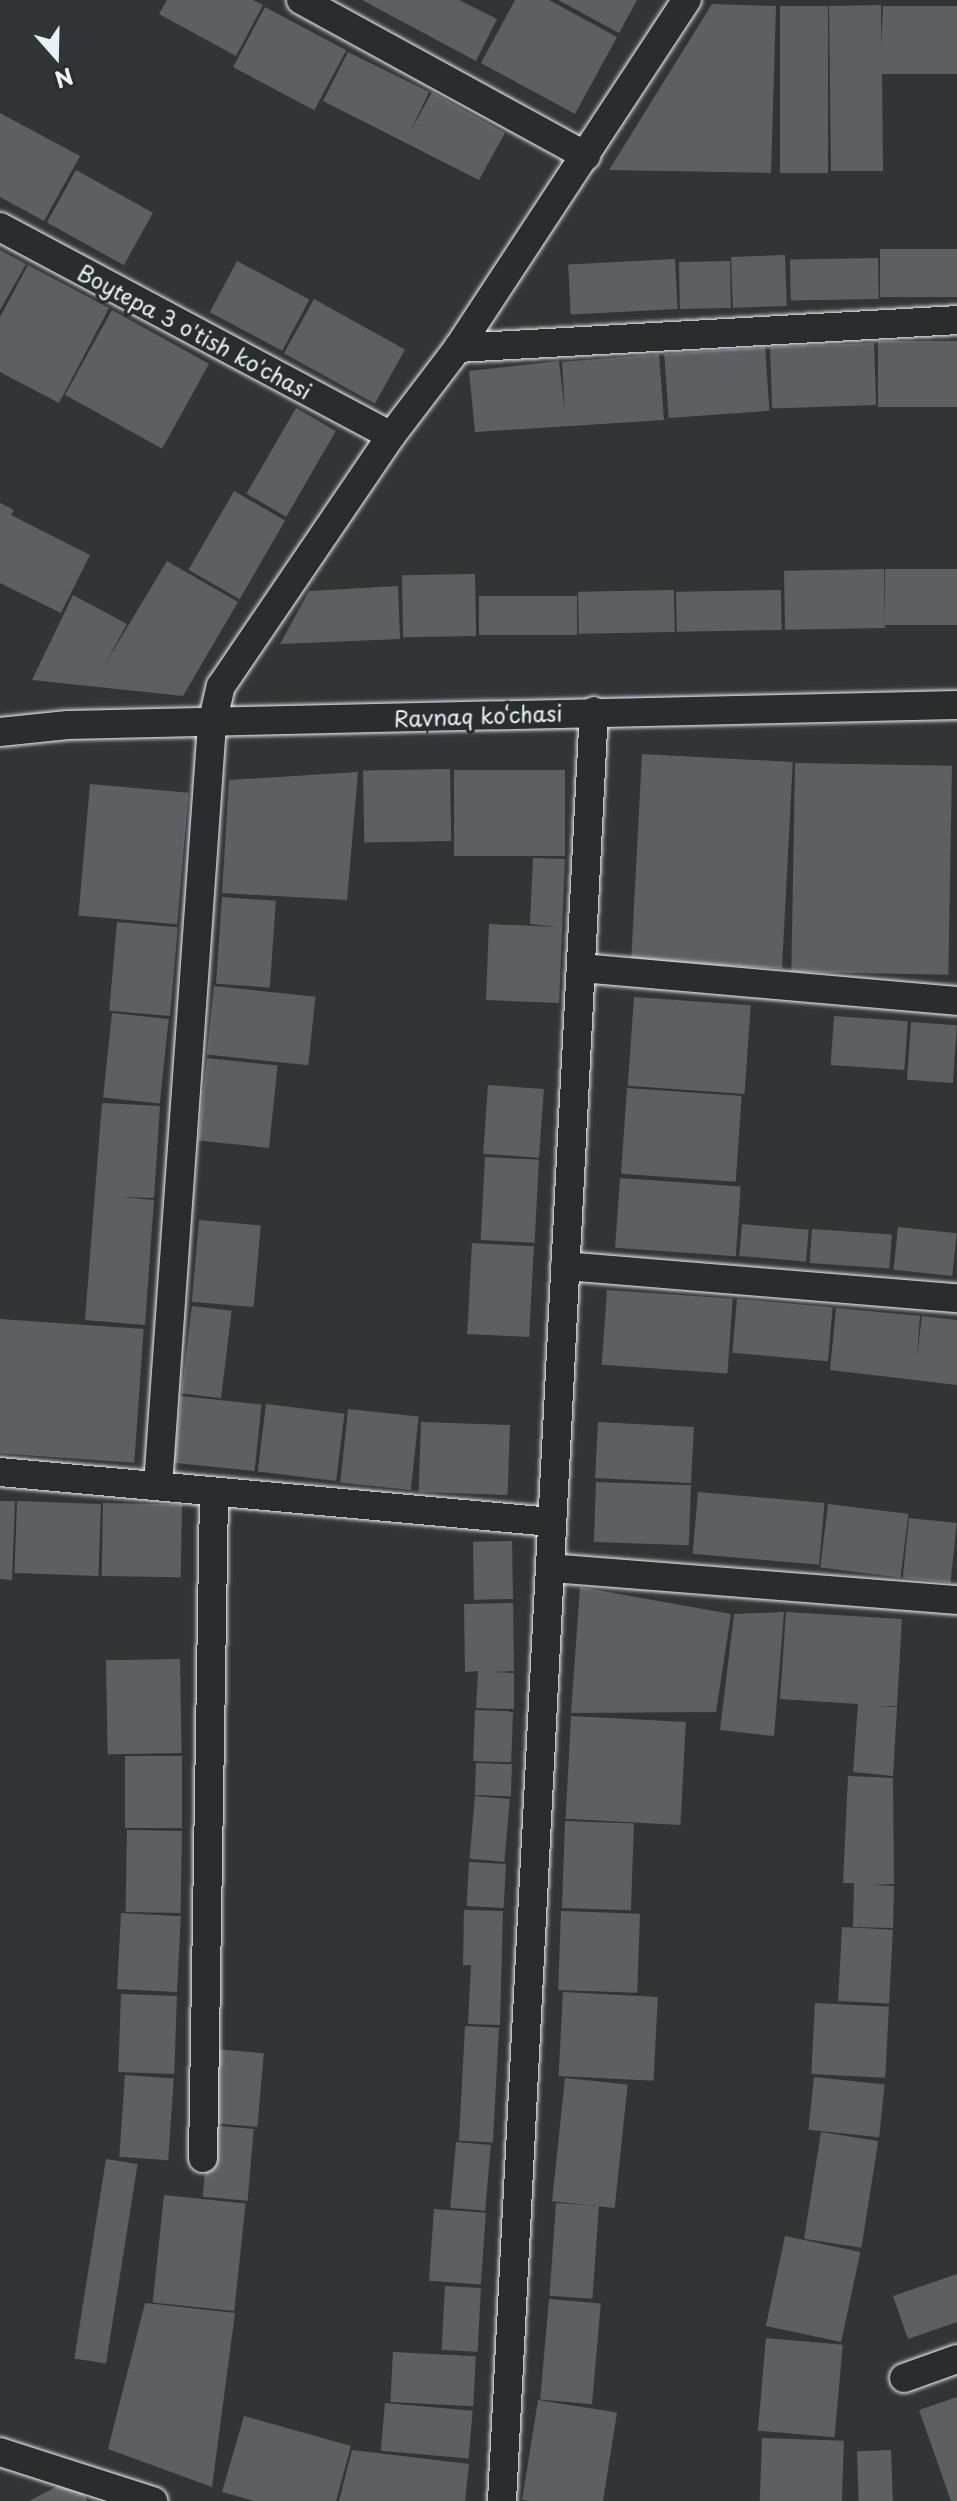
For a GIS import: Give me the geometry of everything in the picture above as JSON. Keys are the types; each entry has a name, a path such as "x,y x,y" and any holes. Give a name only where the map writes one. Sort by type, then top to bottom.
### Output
{"street":[{"path":"301,0 586,156"},
{"path":"158,1485 212,724 221,686 391,436 458,348 687,0"},
{"name":"Boytepa 3 o'tish ko'chasi","path":"0,227 391,436"},
{"path":"458,348 957,320"},
{"name":"Ravnaq ko‘chasi","path":"4,724 212,724 594,711 957,705"},
{"path":"502,2501 594,711"},
{"path":"581,968 957,1001"},
{"path":"565,1266 957,1298"},
{"path":"0,1472 552,1522"},
{"path":"203,2158 214,1492"},
{"path":"550,1568 957,1600"},
{"path":"904,2378 957,2359"},
{"path":"0,2452 153,2501"}],"building":[{"path":"167,0 253,0 263,5 236,56 159,14"},
{"path":"362,0 459,0 497,19 476,61"},
{"path":"515,0 549,0 617,37 575,114 481,63"},
{"path":"558,0 637,0 619,33"},
{"path":"712,4 776,6 771,173 609,170"},
{"path":"881,5 881,46 883,6 957,6 957,74 882,74 883,171 831,171 829,6"},
{"path":"780,6 828,6 828,173 780,173"},
{"path":"265,7 346,50 314,110 233,67"},
{"path":"348,52 429,92 410,132 432,92 505,133 479,180 323,101"},
{"path":"0,113 80,156 44,221 0,197"},
{"path":"76,170 153,213 124,265 47,222"},
{"path":"880,249 957,249 957,297 880,297"},
{"path":"0,250 26,264 0,310"},
{"path":"785,255 787,306 733,308 731,257"},
{"path":"878,258 879,299 791,301 790,260"},
{"path":"675,259 678,309 571,315 568,265"},
{"path":"237,261 309,299 282,351 210,312"},
{"path":"730,261 731,308 680,309 679,262"},
{"path":"28,265 109,308 59,403 0,372 0,317"},
{"path":"314,299 405,349 375,404 284,353"},
{"path":"112,310 209,364 162,449 65,395"},
{"path":"878,341 957,341 957,407 878,407"},
{"path":"874,343 876,405 772,409 770,347"},
{"path":"765,347 769,411 669,418 664,354"},
{"path":"659,354 664,420 475,432 469,371 559,361 565,413 562,362"},
{"path":"296,408 336,431 286,517 246,494"},
{"path":"234,491 285,520 240,599 189,570"},
{"path":"0,503 14,510 11,515 90,555 61,613 0,583"},
{"path":"167,561 238,602 183,696 32,680 73,595 127,624 104,666"},
{"path":"884,569 885,628 785,630 784,571"},
{"path":"885,569 957,569 957,625 885,625"},
{"path":"475,574 476,636 403,637 402,575"},
{"path":"398,586 400,639 280,644 309,591"},
{"path":"674,590 675,632 579,634 578,592"},
{"path":"781,590 782,630 677,632 676,592"},
{"path":"479,596 577,596 577,635 479,635"},
{"path":"642,754 793,762 782,969 631,961"},
{"path":"795,763 952,766 948,975 791,972"},
{"path":"450,769 451,841 364,843 363,771"},
{"path":"454,770 565,770 565,856 454,856"},
{"path":"358,772 347,900 222,893 229,780"},
{"path":"90,784 189,793 177,924 78,915"},
{"path":"533,858 565,859 559,1003 486,1000 489,924 557,927 530,924"},
{"path":"222,897 276,901 270,988 216,984"},
{"path":"117,922 178,927 170,1016 109,1011"},
{"path":"214,986 315,997 308,1065 207,1055"},
{"path":"634,997 751,1005 745,1094 628,1086"},
{"path":"112,1013 169,1019 160,1103 103,1098"},
{"path":"834,1016 908,1021 904,1070 831,1065"},
{"path":"911,1022 957,1025 953,1083 907,1080"},
{"path":"207,1058 278,1065 269,1148 198,1141"},
{"path":"488,1085 544,1089 539,1158 483,1154"},
{"path":"627,1088 742,1096 736,1182 621,1174"},
{"path":"102,1103 160,1106 154,1198 120,1197 154,1200 145,1325 85,1320"},
{"path":"485,1157 539,1160 535,1243 481,1240"},
{"path":"620,1178 741,1186 736,1256 615,1248"},
{"path":"199,1220 261,1225 254,1307 192,1302"},
{"path":"742,1224 809,1230 806,1262 739,1256"},
{"path":"898,1227 957,1233 952,1276 894,1270"},
{"path":"812,1229 892,1235 889,1268 810,1263"},
{"path":"472,1243 534,1246 529,1337 467,1334"},
{"path":"607,1290 733,1299 727,1374 602,1365"},
{"path":"737,1299 833,1307 828,1361 732,1353"},
{"path":"192,1306 232,1311 221,1398 181,1393"},
{"path":"836,1308 920,1316 917,1356 922,1316 957,1320 957,1385 830,1370"},
{"path":"0,1319 144,1329 134,1463 0,1453"},
{"path":"181,1396 262,1404 255,1471 174,1463"},
{"path":"266,1404 344,1414 336,1481 258,1471"},
{"path":"348,1409 419,1416 411,1490 340,1483"},
{"path":"421,1422 510,1425 508,1495 419,1492"},
{"path":"598,1422 694,1427 691,1483 595,1478"},
{"path":"596,1482 691,1485 689,1545 594,1542"},
{"path":"698,1492 825,1503 819,1565 693,1554"},
{"path":"0,1501 15,1501 12,1580 0,1579"},
{"path":"17,1501 101,1504 98,1576 14,1573"},
{"path":"103,1503 182,1504 181,1577 102,1576"},
{"path":"828,1504 908,1514 901,1577 820,1568"},
{"path":"909,1518 957,1523 950,1583 903,1578"},
{"path":"512,1541 513,1599 474,1600 473,1542"},
{"path":"580,1587 731,1614 716,1712 571,1713"},
{"path":"513,1603 514,1671 492,1672 514,1673 514,1709 476,1708 478,1671 465,1672 464,1604"},
{"path":"784,1612 774,1736 720,1730 734,1614"},
{"path":"786,1612 902,1619 897,1706 874,1706 897,1707 893,1776 853,1772 858,1704 780,1699"},
{"path":"180,1659 182,1753 108,1754 106,1660"},
{"path":"475,1710 513,1711 511,1762 473,1761"},
{"path":"571,1716 686,1722 680,1825 566,1819"},
{"path":"125,1756 182,1756 182,1828 125,1828"},
{"path":"476,1763 512,1764 511,1796 475,1795"},
{"path":"848,1776 893,1778 894,1884 872,1885 894,1886 893,1928 853,1927 854,1883 843,1883"},
{"path":"475,1796 510,1799 504,1862 470,1859"},
{"path":"565,1821 634,1823 631,1910 562,1908"},
{"path":"127,1830 182,1831 181,1913 126,1912"},
{"path":"469,1862 506,1864 504,1908 467,1906"},
{"path":"464,1910 503,1911 500,2025 468,2024 471,1965 463,1965"},
{"path":"561,1911 640,1914 637,1993 558,1990"},
{"path":"121,1913 181,1916 177,1992 117,1989"},
{"path":"842,1927 893,1930 889,2004 838,2001"},
{"path":"563,1992 658,1997 653,2081 559,2076"},
{"path":"121,1994 177,1996 174,2074 118,2072"},
{"path":"815,2003 889,2007 885,2078 811,2074"},
{"path":"465,2026 499,2028 493,2143 459,2141"},
{"path":"215,2049 264,2053 257,2127 209,2123"},
{"path":"125,2075 174,2078 168,2160 119,2157"},
{"path":"814,2077 885,2084 879,2137 808,2130"},
{"path":"565,2078 628,2085 615,2208 552,2201"},
{"path":"209,2125 254,2129 248,2201 203,2197"},
{"path":"821,2132 878,2141 861,2248 804,2239"},
{"path":"456,2142 491,2145 485,2211 450,2208"},
{"path":"106,2159 138,2164 106,2364 74,2359"},
{"path":"164,2195 246,2204 234,2311 153,2302"},
{"path":"556,2203 599,2206 592,2299 550,2296"},
{"path":"434,2209 486,2213 481,2284 429,2281"},
{"path":"785,2236 860,2252 841,2342 766,2326"},
{"path":"957,2274 957,2322 908,2339 893,2296"},
{"path":"445,2286 481,2288 478,2352 442,2350"},
{"path":"549,2299 601,2304 592,2404 540,2400"},
{"path":"145,2303 235,2313 212,2487 108,2449"},
{"path":"766,2338 843,2345 835,2437 758,2431"},
{"path":"393,2352 476,2356 473,2406 390,2402"},
{"path":"957,2397 957,2501 951,2501 919,2410"},
{"path":"538,2400 617,2413 603,2501 522,2500"},
{"path":"385,2403 473,2411 468,2458 381,2451"},
{"path":"244,2416 351,2446 336,2501 254,2501 222,2492"},
{"path":"762,2438 844,2441 842,2501 760,2501"},
{"path":"352,2450 469,2464 465,2501 339,2501"},
{"path":"891,2450 893,2501 859,2501 857,2451"},
{"path":"75,2477 87,2501 29,2501"}]}
